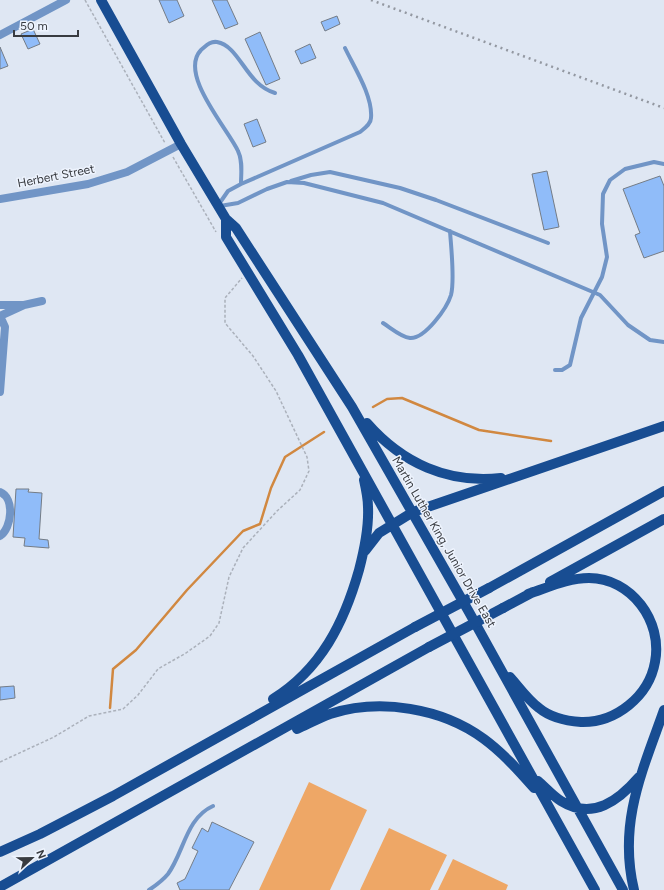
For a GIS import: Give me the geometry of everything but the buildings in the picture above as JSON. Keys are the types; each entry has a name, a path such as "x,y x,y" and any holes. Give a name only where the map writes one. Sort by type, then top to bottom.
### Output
{"main road":[{"name":"Martin Luther King, Junior Drive East","path":"101,0 181,144 226,219 236,228 352,407 413,512 623,890"},
{"name":"Martin Luther King, Junior Drive East","path":"226,219 226,237 298,355 596,890"},
{"path":"352,407 380,438 403,456 423,467 447,476 466,478 487,479 521,475"},
{"path":"363,554 371,541 379,533 393,526 413,512 664,426"},
{"path":"189,752 279,695 314,664 332,639 341,623 351,596 363,554 368,516 363,472"},
{"path":"0,852 40,834 113,796 189,752 664,491"},
{"path":"0,887 49,859 100,833 429,647 664,519"},
{"path":"498,664 539,708 561,719 574,721 596,721 618,713 636,699 652,674 656,650 652,626 641,604 622,588 601,579 580,578 528,594"},
{"path":"248,750 276,740 331,714 376,707 404,708 433,714 448,720 484,739 514,765 546,802"},
{"path":"634,890 628,854 629,827 632,806 664,710"},
{"path":"532,775 561,801 578,807 598,807 610,804 620,797 642,774"},
{"path":"0,880 49,859"}],"street":[{"path":"0,35 66,0"},
{"name":"Herbert Street","path":"0,199 88,184 127,172 181,144"},
{"path":"0,392 5,327 0,316 24,305 42,301"},
{"path":"0,305 24,305"},
{"path":"0,492 8,498 10,502 8,526 4,533 0,536"}],"lane":[{"path":"241,184 242,163 238,151 203,96 195,66 199,52 208,44 216,42 229,47 253,79 264,90 275,93"},
{"path":"218,206 228,191 241,184 360,132 368,126 371,118 369,99 345,48"},
{"path":"555,370 562,370 570,365 581,318 602,277 607,257 602,224 603,194 610,180 625,169 654,162 664,164"},
{"path":"218,206 238,203 267,189 287,182 311,175 330,172 377,183 436,200 548,243"},
{"path":"287,182 304,183 383,203 450,231 600,295 628,325 650,340 664,342"},
{"path":"383,323 409,338 418,336 431,325 445,309 451,295 450,231"},
{"path":"149,890 167,875 195,821 201,813 213,806"}],"path":[{"path":"85,0 219,237"},
{"path":"0,762 54,737 89,716 123,709 138,695 158,669 186,653 210,636 218,623 229,577 243,548 277,511 300,490 309,471 306,453 276,391 253,356 225,322 225,298 242,277"}],"shaded area":[{"path":"309,782 367,810 330,890 259,890"},
{"path":"389,828 447,855 430,890 360,890"},
{"path":"453,859 508,885 506,890 438,890"}],"waterway":[{"path":"373,407 387,399 402,398 479,430 551,441"},
{"path":"110,708 113,669 136,650 187,590 243,531 260,524 271,488 285,457 324,432"}],"railway":[{"path":"371,0 664,108"}]}
